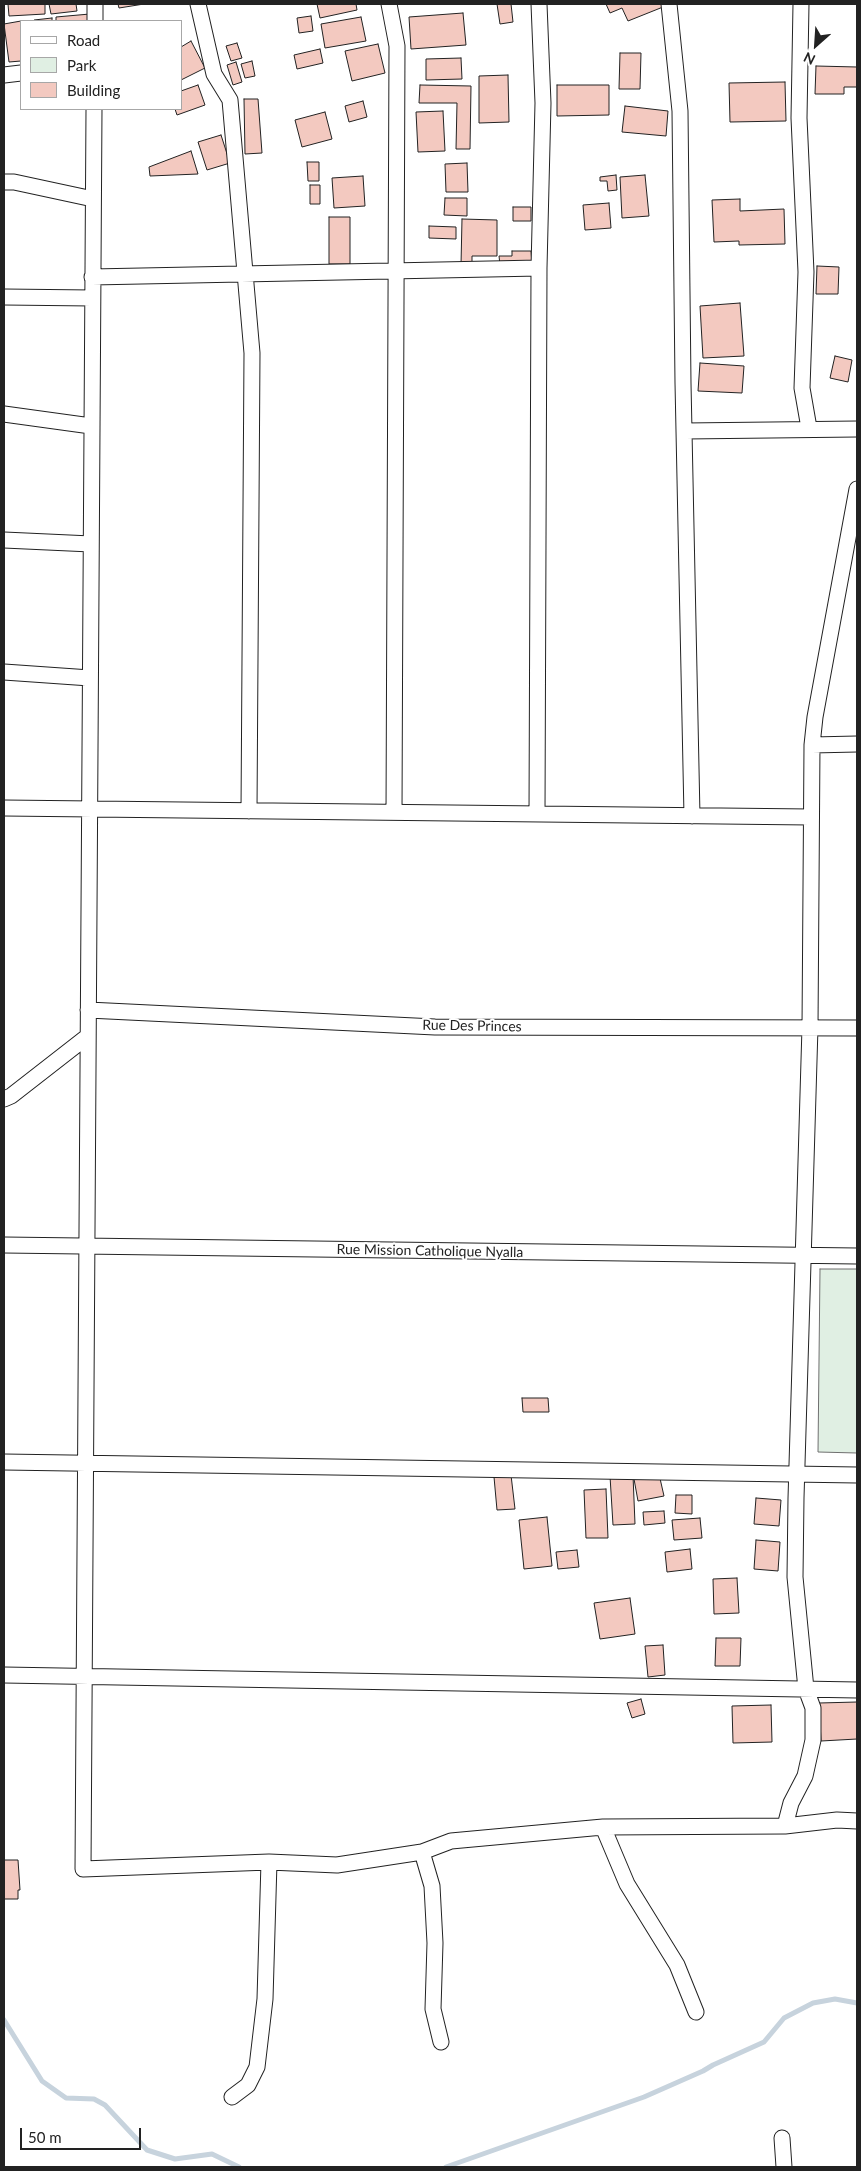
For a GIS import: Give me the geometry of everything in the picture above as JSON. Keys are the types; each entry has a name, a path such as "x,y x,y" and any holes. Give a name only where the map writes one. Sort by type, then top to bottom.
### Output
{"street":[{"path":"95,4 95,20"},
{"path":"198,4 214,74 230,100 252,353 249,811"},
{"path":"389,4 397,46 394,812"},
{"path":"537,814 539,268 543,103 540,4"},
{"path":"669,4 680,111 692,816"},
{"path":"801,4 799,118 806,272 802,388 809,428"},
{"path":"4,74 20,73"},
{"path":"94,110 83,1870 269,1862 337,1865 422,1852 451,1841 603,1827 785,1826 837,1820 857,1821"},
{"path":"4,182 14,182 93,199"},
{"path":"92,277 245,276 539,268"},
{"path":"4,297 92,298"},
{"path":"4,414 91,426"},
{"path":"685,431 809,428 857,429"},
{"path":"785,1826 791,1803 805,1776 813,1740 813,1708 806,1690 795,1577 796,1475 810,1028 812,745 815,717 850,565 857,489"},
{"path":"4,540 91,544"},
{"path":"4,672 90,678"},
{"path":"812,745 857,744"},
{"path":"4,808 810,817"},
{"name":"Rue Des Princes","path":"88,1010 435,1027 857,1028"},
{"path":"4,1099 12,1096 88,1036"},
{"name":"Rue Mission Catholique Nyalla","path":"4,1245 857,1256"},
{"path":"4,1462 857,1475"},
{"path":"4,1675 857,1690"},
{"path":"603,1827 627,1884 678,1965 696,2012"},
{"path":"422,1852 432,1886 435,1943 433,2009 441,2042"},
{"path":"232,2097 248,2084 257,2067 265,1999 269,1862"},
{"path":"782,2138 784,2167"}],"green space":[{"path":"820,1269 857,1269 857,1453 818,1452"}],"building":[{"path":"8,4 45,4 45,14 9,16"},
{"path":"49,4 76,4 77,11 51,14"},
{"path":"118,4 144,4 119,8"},
{"path":"317,4 356,4 357,10 320,18"},
{"path":"497,4 511,4 513,22 500,24"},
{"path":"606,4 662,4 663,7 628,21 622,8 610,13"},
{"path":"463,13 466,45 411,49 409,17"},
{"path":"90,14 91,20 56,20 56,17"},
{"path":"311,16 313,31 299,33 297,18"},
{"path":"361,17 366,41 325,48 321,24"},
{"path":"52,18 52,20 34,20"},
{"path":"20,21 20,61 9,62 4,24"},
{"path":"191,41 205,68 182,80 182,46"},
{"path":"237,43 242,58 231,61 226,46"},
{"path":"378,44 385,73 352,81 345,51"},
{"path":"320,49 323,63 297,69 294,55"},
{"path":"620,53 641,53 640,89 619,89"},
{"path":"461,58 462,79 426,80 426,59"},
{"path":"252,61 255,76 245,78 241,64"},
{"path":"236,62 242,82 233,85 227,65"},
{"path":"816,66 857,67 857,87 844,87 844,94 815,94"},
{"path":"508,75 509,122 479,123 479,76"},
{"path":"785,82 786,121 730,122 729,83"},
{"path":"198,85 205,105 177,115 175,110 182,110 182,91"},
{"path":"420,85 471,86 470,149 456,149 457,103 419,103"},
{"path":"557,85 609,85 609,115 557,116"},
{"path":"244,99 258,99 262,153 245,154"},
{"path":"363,101 367,117 349,122 345,106"},
{"path":"625,106 668,111 666,136 622,132"},
{"path":"443,111 445,151 418,152 416,112"},
{"path":"325,112 332,139 302,147 295,120"},
{"path":"221,135 230,163 207,170 198,142"},
{"path":"191,151 198,174 150,176 149,167"},
{"path":"307,162 319,162 319,181 308,181"},
{"path":"467,163 468,192 446,192 445,164"},
{"path":"616,175 617,190 608,191 607,181 600,181 600,177"},
{"path":"645,175 649,216 622,218 620,177"},
{"path":"363,176 365,206 334,208 332,178"},
{"path":"310,185 320,185 320,204 310,204"},
{"path":"445,198 467,198 467,216 444,215"},
{"path":"740,199 740,211 784,209 785,244 739,245 739,241 714,242 712,200"},
{"path":"609,203 611,228 585,230 583,205"},
{"path":"513,207 531,207 531,221 513,221"},
{"path":"329,217 350,217 350,264 329,264"},
{"path":"462,219 497,220 497,256 472,256 472,266 461,265"},
{"path":"429,226 456,227 456,239 429,238"},
{"path":"512,251 531,251 532,264 500,265 499,256 512,256"},
{"path":"817,266 839,267 838,294 816,294"},
{"path":"740,303 744,356 703,358 700,306"},
{"path":"835,356 852,360 848,382 830,378"},
{"path":"700,363 744,366 742,393 698,391"},
{"path":"522,1398 548,1398 549,1412 523,1412"},
{"path":"659,1474 664,1496 638,1501 634,1479"},
{"path":"511,1475 515,1509 497,1510 494,1477"},
{"path":"633,1475 635,1524 613,1525 610,1476"},
{"path":"606,1489 608,1538 586,1538 584,1490"},
{"path":"676,1495 692,1495 692,1514 675,1513"},
{"path":"756,1498 781,1500 779,1526 754,1524"},
{"path":"664,1511 665,1523 644,1525 643,1512"},
{"path":"547,1517 552,1566 524,1569 519,1520"},
{"path":"700,1518 702,1538 674,1540 672,1520"},
{"path":"756,1540 780,1542 778,1571 754,1569"},
{"path":"690,1549 692,1569 667,1572 665,1552"},
{"path":"577,1550 579,1567 558,1569 556,1552"},
{"path":"737,1578 739,1613 714,1614 713,1579"},
{"path":"630,1598 635,1634 600,1639 594,1603"},
{"path":"716,1638 741,1638 740,1666 715,1666"},
{"path":"663,1645 665,1675 648,1677 645,1646"},
{"path":"641,1699 645,1714 632,1718 627,1703"},
{"path":"857,1702 857,1739 821,1741 819,1703"},
{"path":"771,1705 772,1742 733,1743 732,1706"},
{"path":"4,1860 18,1860 20,1890 18,1890 18,1899 4,1899"}],"waterway":[{"path":"446,2167 644,2097 703,2071 764,2042 784,2018 813,2003 835,1999 857,2003"},
{"path":"4,2020 42,2081 66,2098 94,2099 105,2105 147,2150 175,2159 212,2154 239,2167"}]}
